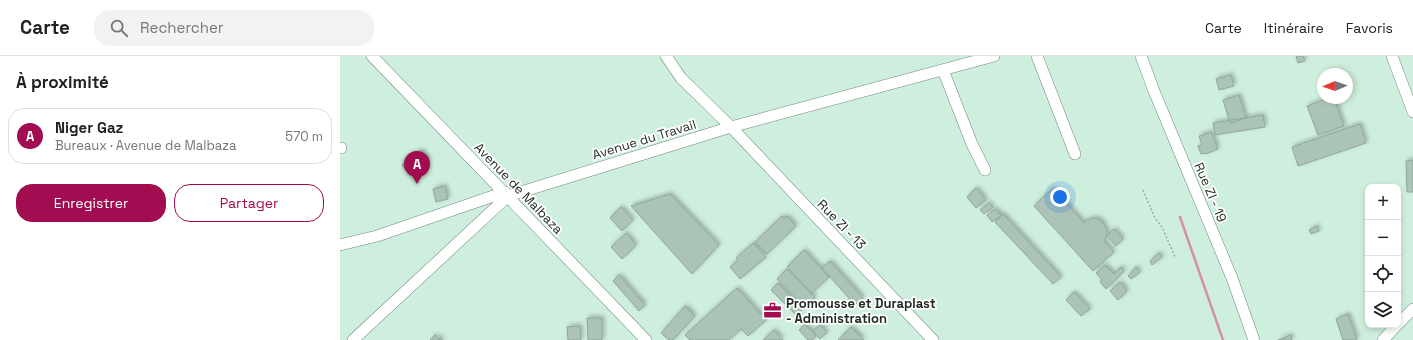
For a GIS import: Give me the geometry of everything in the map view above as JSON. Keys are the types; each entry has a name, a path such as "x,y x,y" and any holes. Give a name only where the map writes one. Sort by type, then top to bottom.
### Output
{"street":[{"name":"Avenue de Malbaza","path":"372,56 646,340"},
{"name":"Rue ZI - 13","path":"666,56 682,78 731,127 933,340"},
{"name":"Avenue du Travail","path":"353,340 506,194 731,127 994,56"},
{"path":"1037,56 1075,154"},
{"name":"Rue ZI - 19","path":"1141,56 1154,91 1232,278 1254,340"},
{"path":"1392,56 1413,112"},
{"path":"943,70 972,144 985,170"},
{"path":"340,245 377,236 506,194"},
{"path":"1401,322 1413,309"},
{"path":"1382,340 1395,328"}],"path":[{"path":"1143,190 1155,218 1162,227 1175,257"}],"shaded area":[{"path":"340,56 1413,56 1413,340 340,340"}],"building":[{"path":"1296,56 1303,56 1305,61 1298,63"},
{"path":"1231,75 1234,86 1219,90 1216,79"},
{"path":"1239,95 1246,118 1230,123 1223,100"},
{"path":"1317,102 1317,104 1336,104 1344,126 1318,135 1307,106"},
{"path":"1263,115 1265,127 1215,135 1213,123"},
{"path":"1360,124 1366,143 1298,166 1292,147"},
{"path":"1211,132 1218,149 1206,154 1201,154 1198,146 1202,145 1199,136"},
{"path":"421,150 429,160 410,175 402,165"},
{"path":"1413,160 1413,192 1407,192 1406,161"},
{"path":"445,186 448,199 436,202 433,189"},
{"path":"976,188 986,200 976,208 967,197"},
{"path":"1053,188 1084,223 1093,218 1099,219 1106,228 1107,234 1104,241 1114,252 1093,271 1034,206"},
{"path":"670,194 719,245 692,274 631,206"},
{"path":"989,203 993,207 984,214 980,210"},
{"path":"621,207 633,220 622,231 610,218"},
{"path":"996,209 1001,216 992,222 987,215"},
{"path":"1003,214 1061,277 1053,284 995,222"},
{"path":"782,216 784,219 787,216 796,226 767,254 755,242"},
{"path":"1317,226 1319,231 1311,234 1309,230"},
{"path":"1114,229 1123,239 1116,246 1107,236"},
{"path":"626,233 636,245 622,259 611,247"},
{"path":"753,243 766,257 740,279 730,267 738,260 736,258"},
{"path":"804,250 829,277 812,293 787,267"},
{"path":"1159,253 1162,257 1152,265 1150,261"},
{"path":"830,261 863,298 855,305 822,268"},
{"path":"1105,265 1114,274 1121,267 1124,271 1106,289 1100,282 1102,280 1096,273"},
{"path":"1136,267 1140,272 1131,279 1128,276"},
{"path":"787,269 815,298 805,308 777,279"},
{"path":"619,275 645,305 639,311 613,281"},
{"path":"1120,282 1127,291 1118,300 1110,291"},
{"path":"778,283 803,309 796,315 771,290"},
{"path":"737,288 766,320 748,336 741,329 729,340 690,340 685,335"},
{"path":"1074,292 1090,309 1081,316 1066,300"},
{"path":"685,306 695,316 673,340 669,340 661,333"},
{"path":"1348,314 1357,340 1343,340 1336,319"},
{"path":"587,318 602,318 602,340 588,340"},
{"path":"805,324 816,336 812,340 808,340 799,330"},
{"path":"820,325 827,332 820,339 813,331"},
{"path":"580,326 581,340 568,340 567,327"},
{"path":"851,327 864,340 838,340"},
{"path":"774,330 783,340 763,340"},
{"path":"435,335 439,339 441,337 443,340 430,340"},
{"path":"1291,335 1292,340 1278,340"}],"waterway":[{"path":"1180,217 1223,340"}],"place":[{"name":"Niger Gaz","path":"417,184"},
{"name":"Promousse et Duraplast - Administration","path":"773,310"}]}
